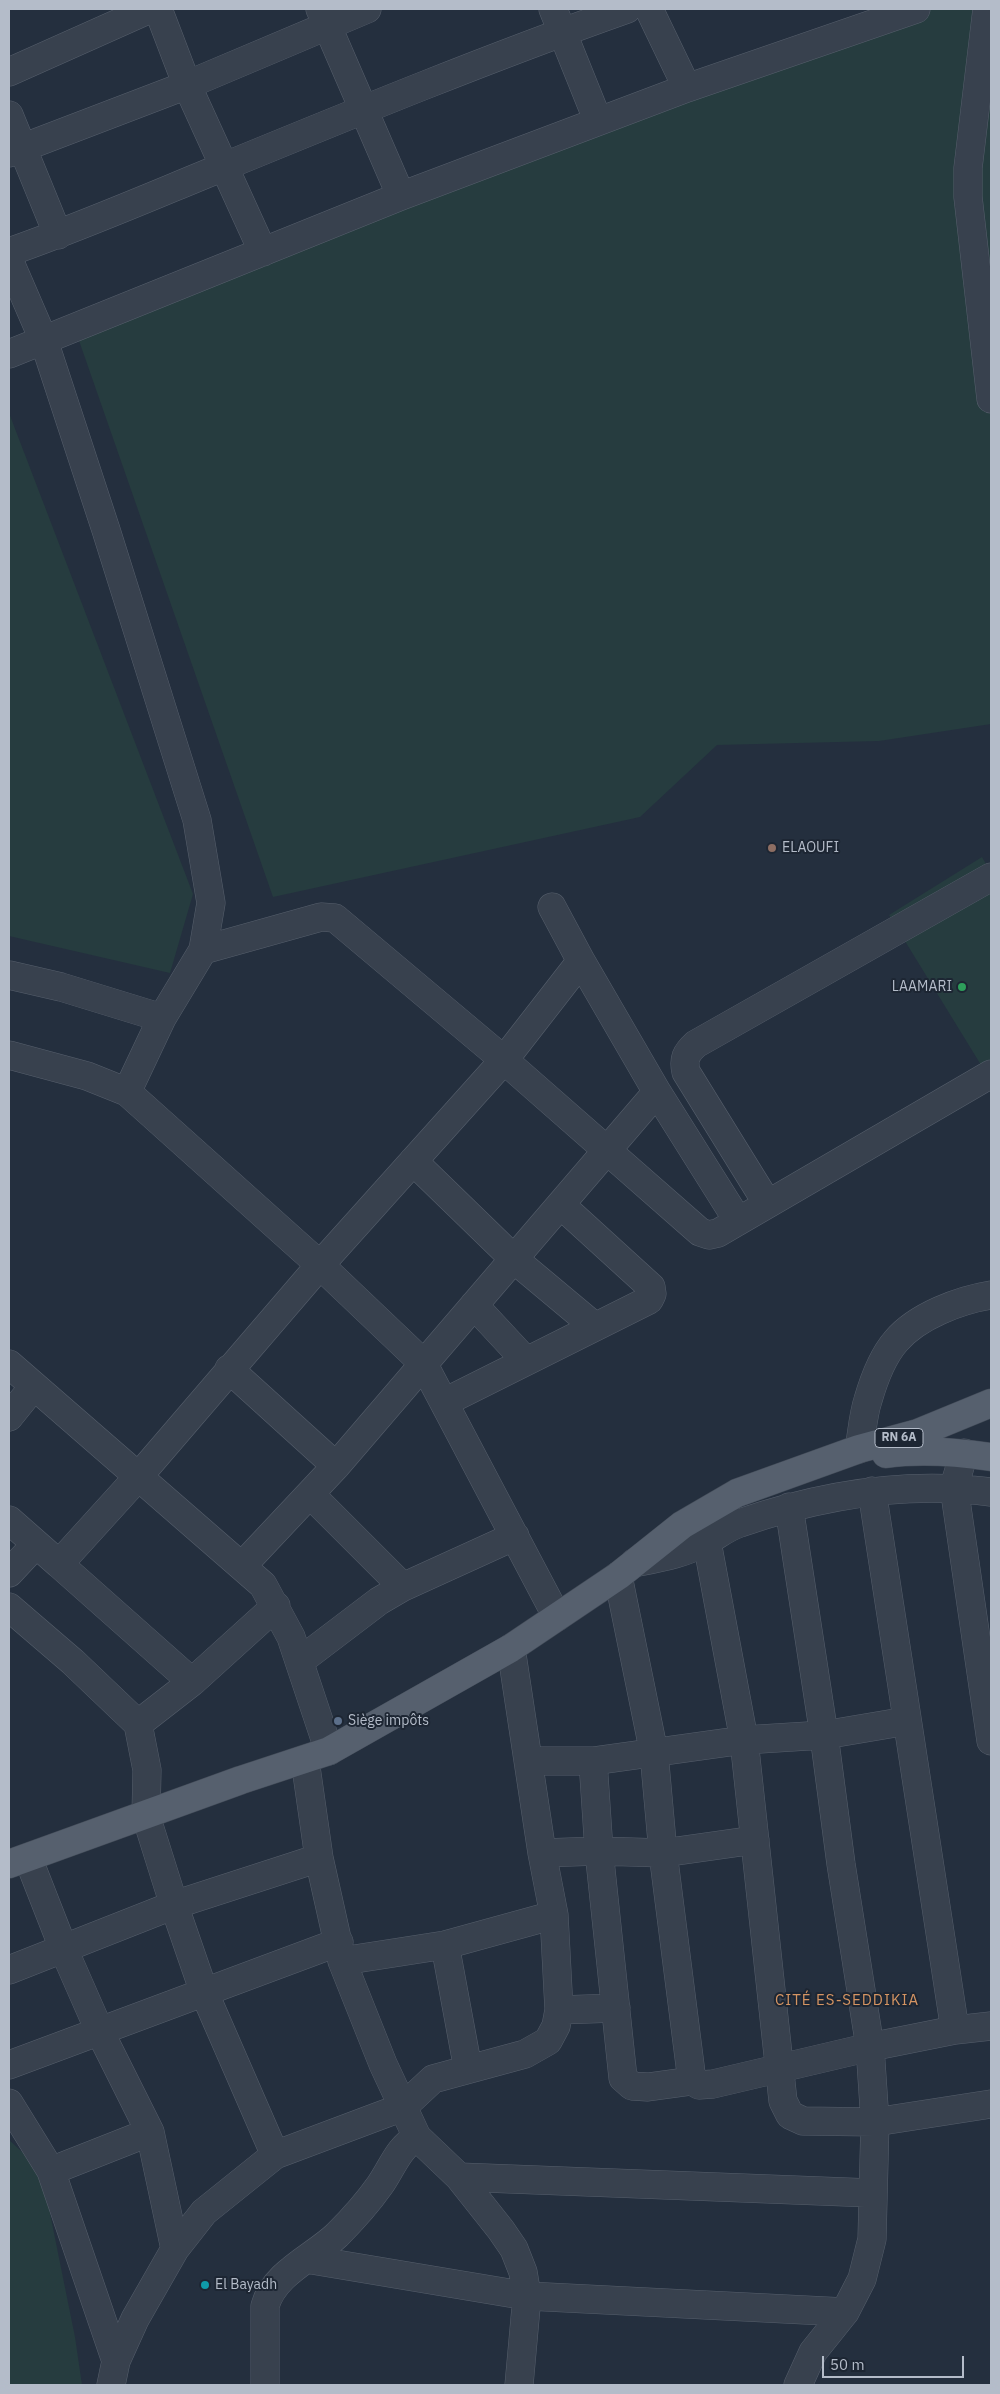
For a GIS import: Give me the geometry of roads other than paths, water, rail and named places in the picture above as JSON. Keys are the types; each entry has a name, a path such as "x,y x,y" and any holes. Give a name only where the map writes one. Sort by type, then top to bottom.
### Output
{"main road":[{"name":"RN 6A","path":"818,1464 859,1449 918,1433 987,1410"},
{"path":"18,1861 241,1780 317,1756 511,1648 626,1570 682,1525 738,1493 818,1464 903,1452 964,1453 991,1458"}],"street":[{"path":"9,72 150,9"},
{"path":"158,9 187,85 263,252"},
{"path":"16,150 187,85 323,17 367,9"},
{"path":"9,252 58,235 223,166 363,111 558,20 627,9"},
{"path":"648,9 687,88"},
{"path":"9,354 401,196 598,121 687,88 916,9"},
{"path":"987,9 968,168 968,196 991,400"},
{"path":"323,17 401,196"},
{"path":"558,20 598,121"},
{"path":"9,115 16,150 58,235"},
{"path":"9,260 44,341 197,820 211,903 203,950 162,1018 126,1092"},
{"path":"767,1204 686,1072 683,1061 688,1052 696,1044 991,877"},
{"path":"552,907 581,962 657,1092 738,1221"},
{"path":"203,950 321,917 335,918 504,1060 606,1152 700,1232 709,1235 718,1233 991,1074"},
{"path":"59,1564 138,1477 320,1265 504,1060 581,962"},
{"path":"9,975 61,987 162,1018"},
{"path":"9,1055 86,1076 126,1092 320,1265 423,1363 557,1617"},
{"path":"242,1566 336,1466 423,1363 515,1260 657,1092"},
{"path":"413,1161 515,1260 594,1326"},
{"path":"445,1402 594,1326 650,1300 652,1294 651,1287 561,1205"},
{"path":"859,1449 867,1401 882,1362 896,1340 934,1313 953,1305 991,1294"},
{"path":"474,1305 526,1360"},
{"path":"9,1364 264,1585 276,1606 300,1661 317,1756 320,1858 341,1952 403,2107 417,2137 459,2178 514,2249 523,2272 527,2296 519,2385"},
{"path":"229,1369 336,1466"},
{"path":"9,1417 34,1386"},
{"path":"964,1453 954,1487 982,1612 991,1741"},
{"path":"692,2081 663,1853 654,1753 626,1570 673,1556 707,1542 738,1524 789,1508 872,1491 954,1487 991,1492"},
{"path":"872,1491 955,2030"},
{"path":"310,1494 403,1587"},
{"path":"789,1508 824,1735 840,1864 870,2047 875,2122 872,2239 862,2279 845,2312 814,2352 798,2385"},
{"path":"9,1520 192,1682"},
{"path":"300,1661 379,1601 403,1587 515,1536"},
{"path":"707,1542 744,1740 780,2069 784,2101 790,2115 803,2121 875,2122 991,2104"},
{"path":"9,1573 36,1544"},
{"path":"138,1724 192,1682 276,1606"},
{"path":"9,1607 73,1662 138,1724 147,1770 146,1816 174,1905 204,1992 275,2155"},
{"path":"114,2373 135,2319 175,2249 204,2212 275,2155 403,2107 432,2079 525,2054 548,2041 556,2026 559,2010 554,1916 542,1853 511,1648"},
{"path":"529,1761 593,1761 744,1740 824,1735 907,1720"},
{"path":"593,1761 599,1851 623,2078 632,2086 648,2087 692,2081 699,2085 712,2084 870,2047 955,2030 991,2026"},
{"path":"542,1853 599,1851 663,1853 756,1840"},
{"path":"9,1970 64,1950 174,1905 320,1858"},
{"path":"18,1861 64,1950 100,2032 150,2132 175,2249"},
{"path":"9,2065 204,1992 341,1952 445,1945 554,1916"},
{"path":"445,1945 468,2069"},
{"path":"559,2010 616,2008"},
{"path":"9,2103 51,2171 114,2373"},
{"path":"51,2171 150,2132"},
{"path":"265,2385 265,2306 268,2294 274,2286 337,2235 381,2184 402,2150 417,2137"},
{"path":"459,2178 872,2193"},
{"path":"306,2260 527,2296 845,2312"}],"place":[{"name":"ELAOUFI","path":"772,848"},
{"name":"LAAMARI","path":"962,987"},
{"name":"Siège impôts","path":"338,1721"},
{"name":"El Bayadh","path":"205,2285"}],"district":[{"name":"CITÉ ES-SEDDIKIA","path":"847,2001"}]}
